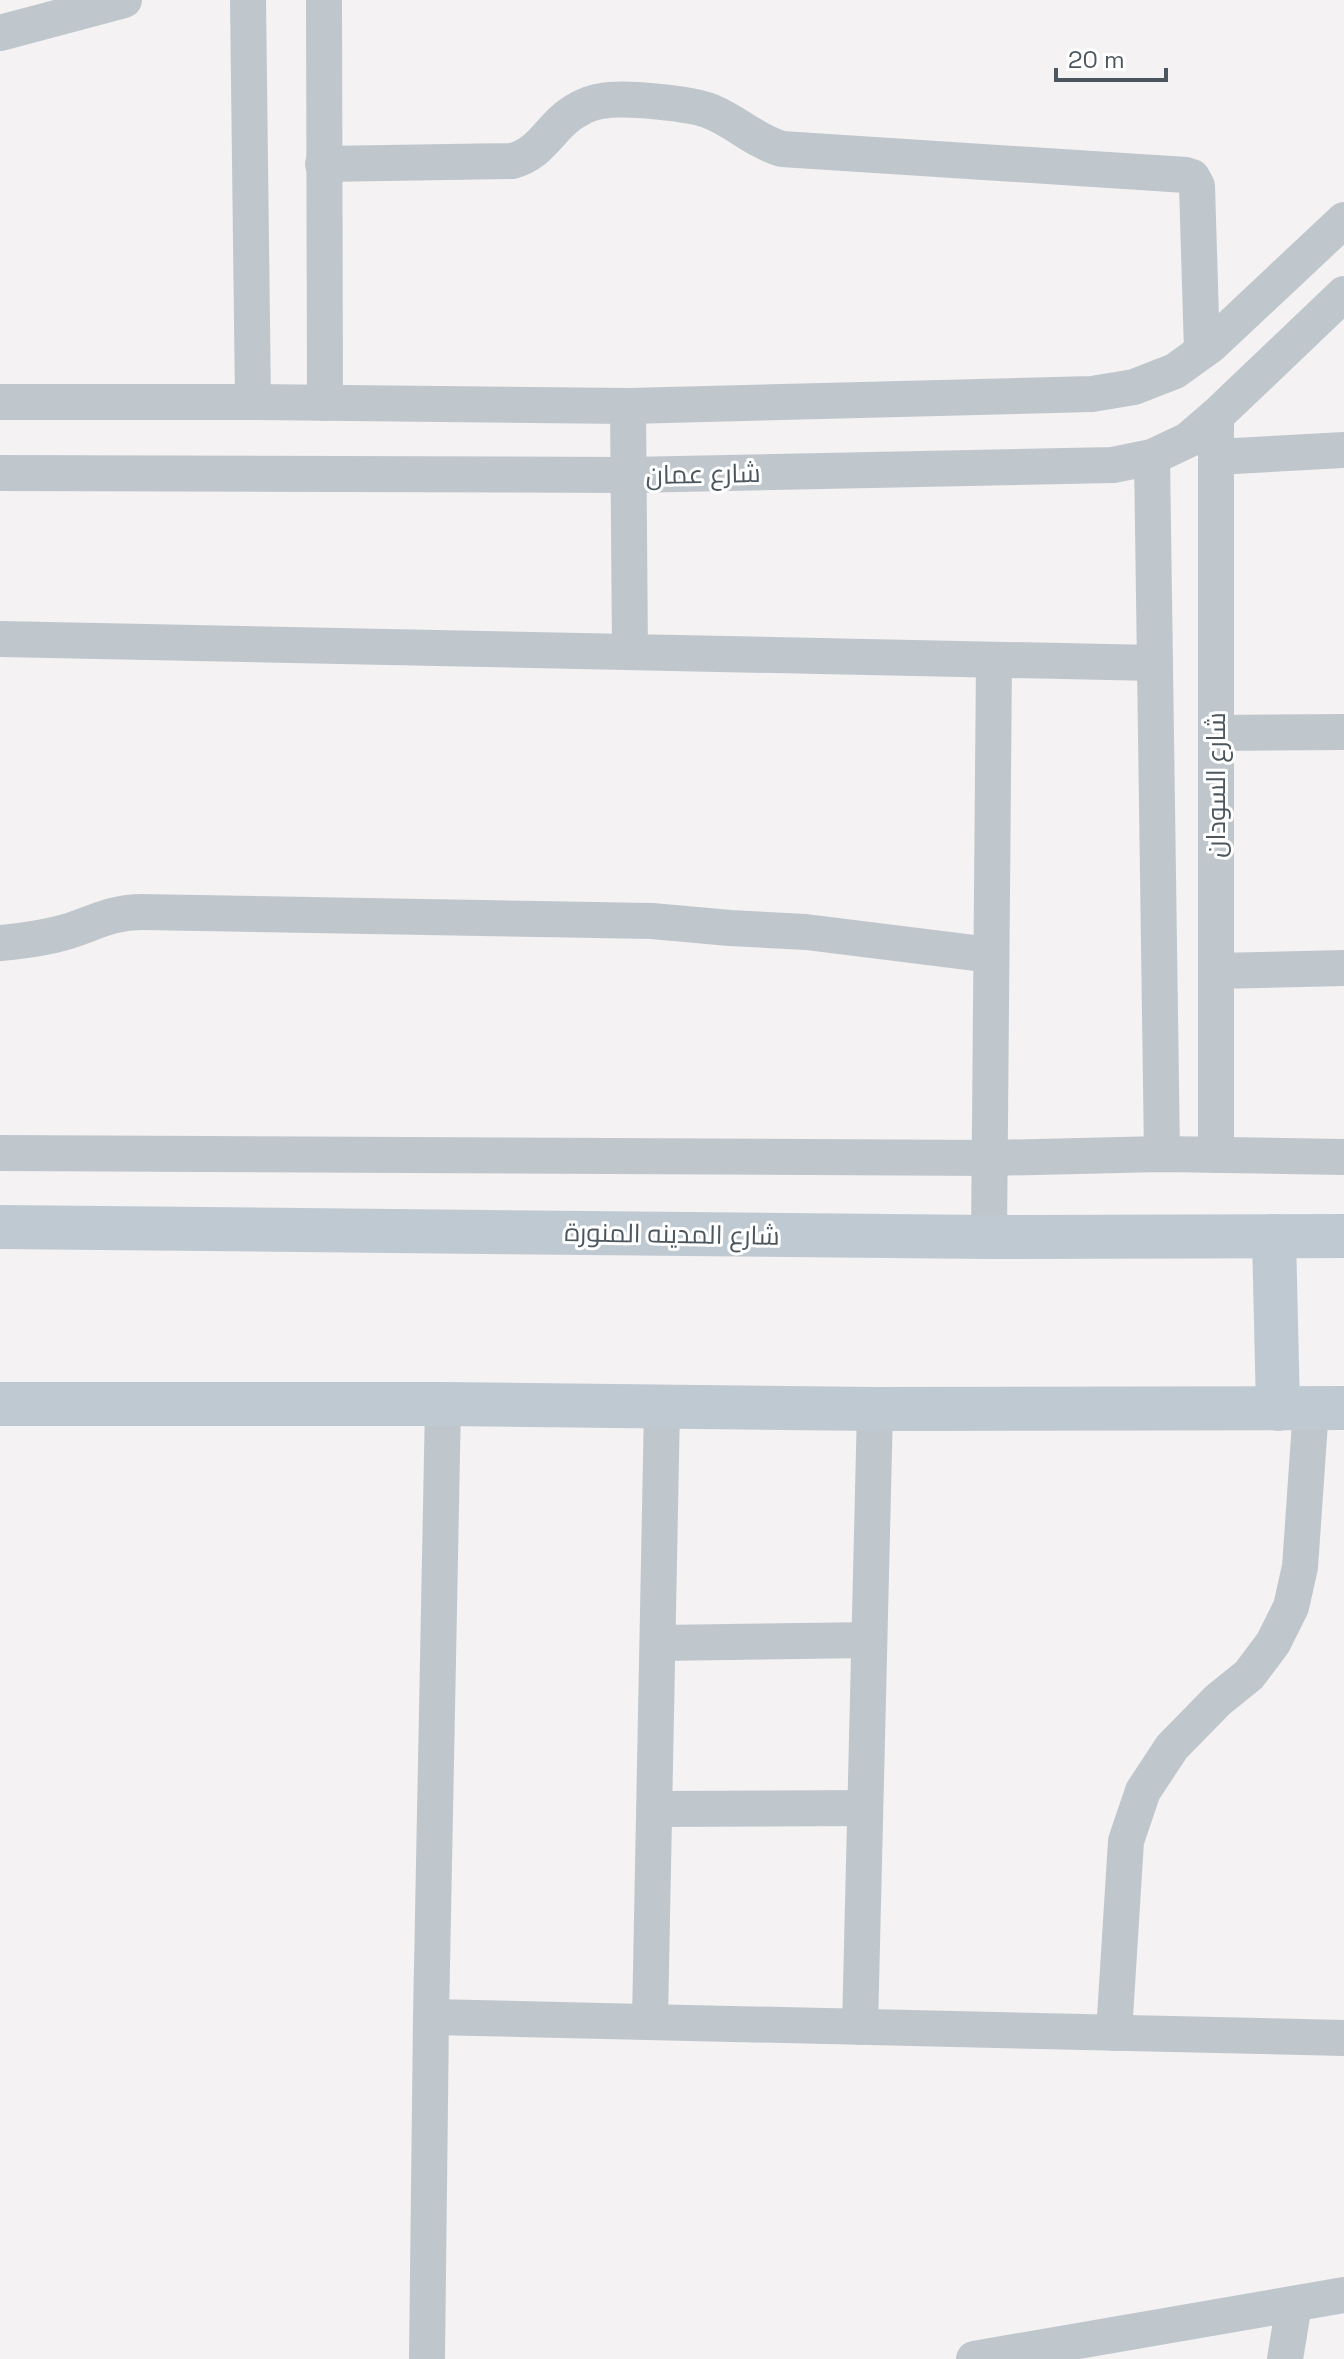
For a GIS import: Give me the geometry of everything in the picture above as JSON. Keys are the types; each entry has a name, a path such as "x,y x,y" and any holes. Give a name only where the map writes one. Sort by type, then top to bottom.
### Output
{"main road":[{"name":"شارع المدينه المنورة","path":"0,1227 989,1237 1344,1236"},
{"path":"0,1404 1311,1409 1274,1236"}],"street":[{"path":"0,33 124,0"},
{"path":"248,0 253,402"},
{"path":"324,0 325,403"},
{"path":"323,164 512,161 532,153 561,120 573,112 586,105 615,100 708,110 749,135 782,149 1186,175 1192,177 1197,186 1202,351"},
{"path":"0,402 628,406 1092,394 1134,387 1175,371 1202,351 1344,220"},
{"name":"شارع عمان","path":"0,473 629,475 1113,465 1152,457 1188,440 1344,294"},
{"path":"1242,315 1283,353"},
{"path":"628,406 630,652"},
{"name":"شارع السودان","path":"1216,416 1216,1155"},
{"path":"1216,457 1344,450"},
{"path":"1152,457 1162,1154"},
{"path":"0,639 1155,663"},
{"path":"989,1237 994,660"},
{"path":"1216,733 1344,732"},
{"path":"0,943 46,937 110,915 142,912 652,921 806,932 991,955"},
{"path":"1216,971 1344,968"},
{"path":"0,1153 990,1158 1162,1154 1344,1157"},
{"path":"427,2359 443,1404"},
{"path":"650,2021 662,1407"},
{"path":"860,2027 875,1409"},
{"path":"1114,2033 1126,1841 1143,1791 1172,1747 1218,1700 1249,1675 1273,1643 1291,1607 1300,1567 1311,1409"},
{"path":"658,1643 869,1640"},
{"path":"655,1809 865,1808"},
{"path":"431,2017 1344,2038"},
{"path":"974,2359 1344,2295"},
{"path":"1285,2359 1294,2304"}]}
